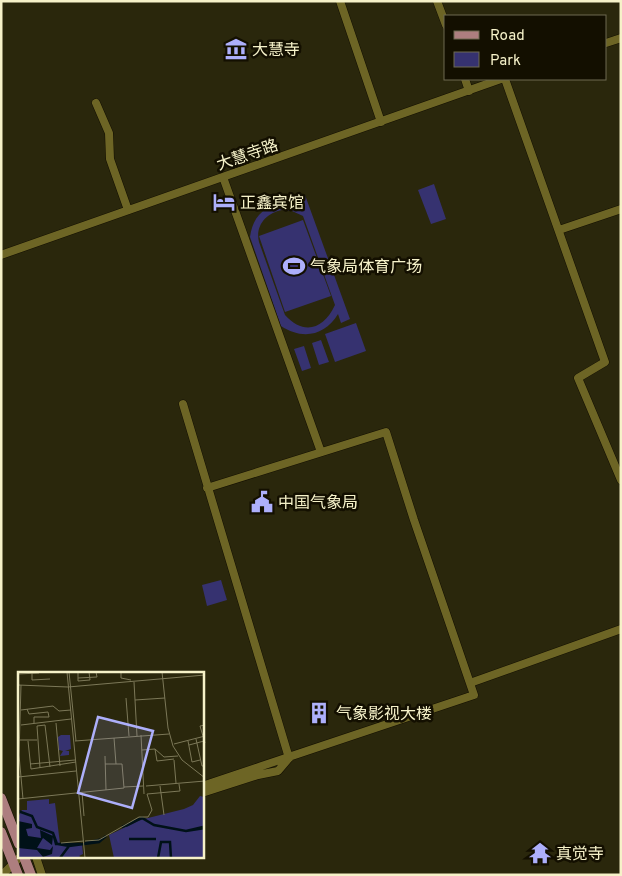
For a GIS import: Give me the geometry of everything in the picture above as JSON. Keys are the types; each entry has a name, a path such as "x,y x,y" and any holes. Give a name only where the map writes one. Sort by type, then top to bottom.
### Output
{"main road":[{"path":"1,798 18,841"},
{"path":"1,832 18,855"},
{"path":"18,875 22,860"},
{"path":"22,860 31,875"}],"street":[{"path":"340,1 381,122"},
{"path":"438,1 444,19"},
{"path":"607,43 621,38"},
{"path":"464,80 469,91"},
{"name":"大慧寺路","path":"1,254 498,80"},
{"path":"505,80 605,362 578,378 621,480"},
{"path":"96,103 109,133 110,159 128,210"},
{"path":"222,177 321,452"},
{"path":"559,230 621,209"},
{"path":"183,404 289,758"},
{"path":"204,785 474,695 386,432 207,488"},
{"path":"470,683 621,629"},
{"path":"204,792 258,775 278,771 289,758"},
{"path":"36,858 42,875"},
{"path":"1,865 4,874 22,860"}],"green space":[{"path":"434,184 446,219 431,224 418,190"},
{"path":"305,195 350,319 341,323 338,314 327,327 312,334 297,333 281,326 250,237 252,227 261,213 275,206 301,209 298,197","holes":["282,210 292,211 303,216 335,305 325,320 313,327 299,326 285,315 259,242 260,226 267,217"]},
{"name":"气象局体育广场","path":"303,220 331,296 285,312 259,236"},
{"path":"356,323 366,351 335,362 325,334"},
{"path":"321,340 329,362 319,365 312,343"},
{"path":"304,346 311,368 302,371 294,349"},
{"path":"221,580 227,600 207,606 202,585"}],"place":[{"name":"大慧寺","path":"236,49"},
{"name":"正鑫宾馆","path":"224,202"},
{"name":"气象局体育广场","path":"294,266"},
{"name":"中国气象局","path":"262,502"},
{"name":"气象影视大楼","path":"319,713"},
{"name":"真觉寺","path":"540,853"}]}
